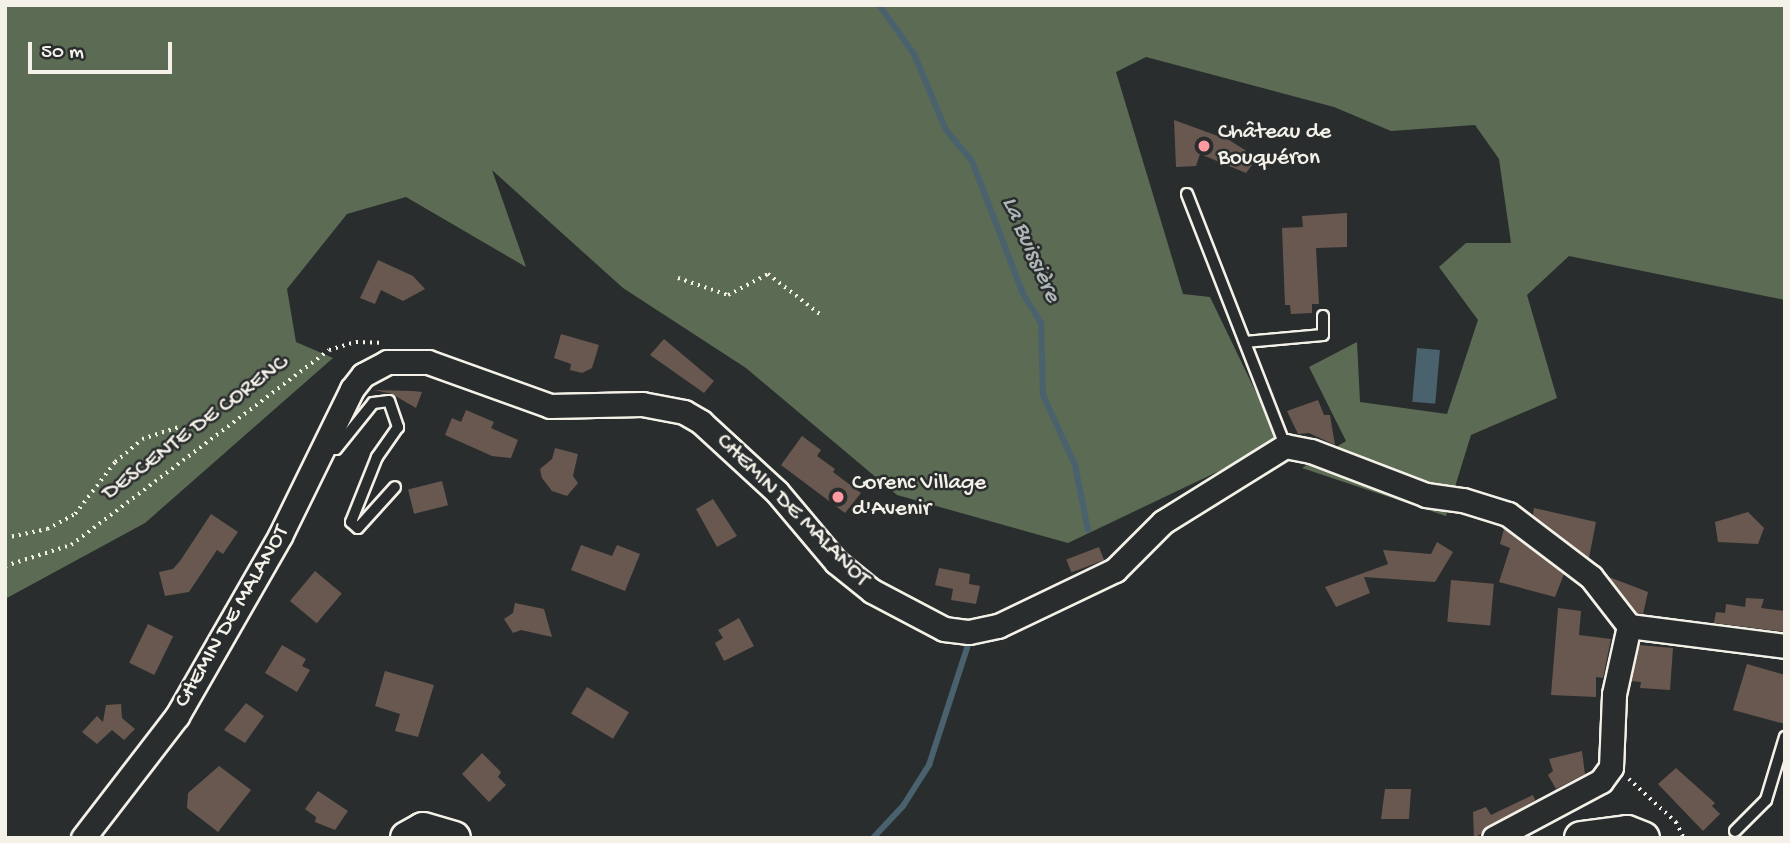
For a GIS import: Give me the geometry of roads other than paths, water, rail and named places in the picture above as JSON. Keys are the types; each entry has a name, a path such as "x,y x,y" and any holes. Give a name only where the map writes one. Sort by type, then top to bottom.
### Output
{"main road":[{"path":"407,838 424,829 454,838"},
{"path":"1581,838 1628,832 1643,838"}],"street":[{"name":"CHEMIN DE MALANOT","path":"83,838 177,716 280,536 347,398 363,375 387,362 428,362 550,405 642,404 684,412 701,422 777,492 836,562 872,591 944,629 969,632 1027,615 1115,570 1163,522 1285,446"},
{"path":"1285,446 1311,451 1426,495 1475,503 1508,514 1591,577 1629,626 1785,646"},
{"path":"1494,838 1601,781 1611,767 1614,694 1623,637 1629,626"}],"lane":[{"path":"1187,194 1285,446"},
{"path":"1245,342 1323,335 1323,316"},
{"path":"323,447 335,449 373,403 389,401 398,427 377,457 351,522 358,528 395,487"},
{"path":"1735,831 1766,800 1785,737"}],"water":[{"path":"1417,348 1440,350 1435,404 1412,402"}],"waterway":[{"name":"La Buissière","path":"879,5 914,54 946,130 972,161 1023,294 1041,323 1043,395 1075,465 1088,530"},
{"name":"La Buissière","path":"873,838 903,806 929,765 971,636"}],"place":[{"name":"Château de Bouquéron","path":"1204,146"},
{"name":"Corenc Village d'Avenir","path":"838,497"}]}
